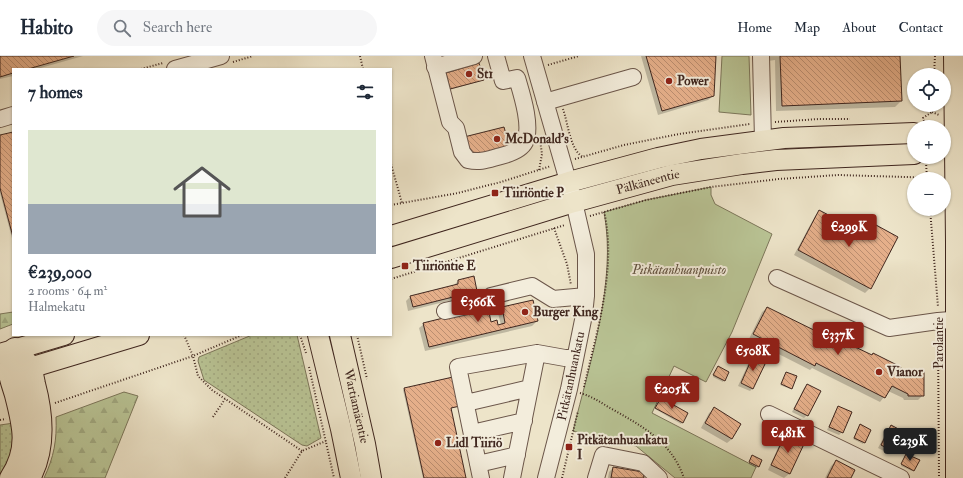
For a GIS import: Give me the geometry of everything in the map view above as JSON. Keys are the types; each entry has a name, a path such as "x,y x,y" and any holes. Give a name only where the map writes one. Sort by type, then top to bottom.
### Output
{"highway":[{"path":"7,352 13,373 24,432 24,444 21,457 11,478"},
{"path":"13,373 38,404 40,448 29,478"}],"main road":[{"name":"Parolantie","path":"950,120 954,56"},
{"name":"Pälkäneentie","path":"392,236 569,182 658,158 701,149 763,140 907,129"},
{"name":"Pälkäneentie","path":"392,258 576,211 672,176 742,164 776,160 907,154"},
{"name":"Parolantie","path":"951,159 956,178 952,320 956,478"},
{"path":"7,352 61,336"},
{"path":"13,373 136,336"},
{"path":"318,336 351,478"},
{"name":"Wartiamäentie","path":"340,336 365,444 371,478"}],"street":[{"path":"474,56 434,61 450,122 456,128 462,152 468,160 478,162 508,155 518,150 525,144 527,112 517,78 503,81 496,56"},
{"name":"Pitkätanhuankatu","path":"532,56 569,182 586,254 586,296 570,389 546,478"},
{"path":"762,56 763,140"},
{"path":"181,68 220,61"},
{"path":"545,102 633,77"},
{"path":"0,119 12,115"},
{"path":"777,278 889,328 952,320"},
{"path":"445,311 481,303 491,296 532,286 553,299 586,296"},
{"path":"517,455 480,471 458,367 537,353 565,358 575,358"},
{"path":"512,478 537,353"},
{"path":"466,403 530,388"},
{"path":"769,414 901,478"},
{"path":"472,433 524,421"},
{"path":"596,478 603,455 643,462 659,478"}],"path":[{"path":"360,56 363,68"},
{"path":"545,66 579,56"},
{"path":"934,68 935,56"},
{"path":"922,120 932,112"},
{"path":"392,168 402,203"},
{"path":"392,279 576,211 646,200 711,186 838,175 907,177"},
{"path":"951,178 956,178"},
{"name":"Parolantie","path":"931,216 938,307 952,320 940,478"},
{"path":"184,336 193,356 198,376 212,390 302,451"},
{"path":"48,405 193,356 240,336"},
{"path":"300,336 307,359"},
{"path":"309,366 334,478"},
{"path":"582,393 594,398 631,419 652,433 666,446 684,478"},
{"path":"214,417 225,399"},
{"path":"285,478 302,451 326,441"}],"green space":[{"path":"722,56 749,56 751,115 719,112"},
{"name":"Pitkätanhuanpuisto","path":"711,187 711,195 715,204 772,234 732,332 706,382 674,366 652,413 756,467 751,478 675,478 636,446 573,431 600,322 607,266 607,238 604,212 646,200"},
{"path":"12,312 12,324 0,329 0,314"},
{"path":"250,336 297,336 321,438 307,446 302,445 204,380 198,361 199,357"},
{"path":"124,392 138,396 105,478 44,478 54,448 56,417"},
{"path":"14,423 17,442 2,478 0,478 0,425"}],"building":[{"path":"0,56 74,56 32,68 12,68 12,73 0,77"},
{"path":"646,56 716,56 714,96 662,111"},
{"path":"780,56 900,56 902,101 782,106"},
{"path":"479,63 484,80 450,89 446,73"},
{"path":"504,127 510,148 470,158 464,137"},
{"path":"12,132 12,233 0,188 0,135"},
{"path":"819,210 855,229 857,225 864,228 876,225 898,237 871,289 798,250"},
{"path":"474,276 477,291 413,307 410,296 458,284 458,280"},
{"path":"533,300 538,321 429,347 423,323 488,307 491,322 497,320 498,325 505,323 502,307"},
{"path":"767,307 828,337 830,335 872,355 873,353 901,367 898,372 908,376 907,370 924,370 924,396 908,396 908,394 892,386 885,398 816,363 815,366 753,334"},
{"path":"753,356 766,362 753,389 741,383"},
{"path":"718,366 729,372 725,381 713,375"},
{"path":"786,372 797,376 792,389 781,384"},
{"name":"Lidl Tiiriö","path":"453,377 460,406 451,408 466,478 424,478 404,388"},
{"path":"807,384 821,391 808,416 794,409"},
{"path":"661,398 688,413 683,423 655,408"},
{"path":"838,406 852,412 843,433 829,427"},
{"path":"714,407 741,424 732,439 705,423"},
{"path":"860,424 871,430 865,443 854,438"},
{"path":"891,425 904,432 894,452 881,445"},
{"path":"785,435 804,444 790,474 771,465"},
{"path":"906,454 920,460 914,471 901,464"},
{"path":"752,455 762,460 759,467 749,462"},
{"path":"836,460 855,470 851,478 827,478"},
{"path":"613,467 643,472 644,478 611,478"}],"place":[{"name":"St1","path":"469,74"},
{"name":"Power","path":"669,81"},
{"name":"McDonald's","path":"497,139"},
{"name":"Tiiriöntie P","path":"495,193"},
{"name":"Tiiriöntie E","path":"405,266"},
{"name":"Burger King","path":"525,312"},
{"name":"Vianor","path":"879,372"},
{"name":"Lidl Tiiriö","path":"438,443"},
{"name":"Pitkätanhuankatu I","path":"569,447"}]}
